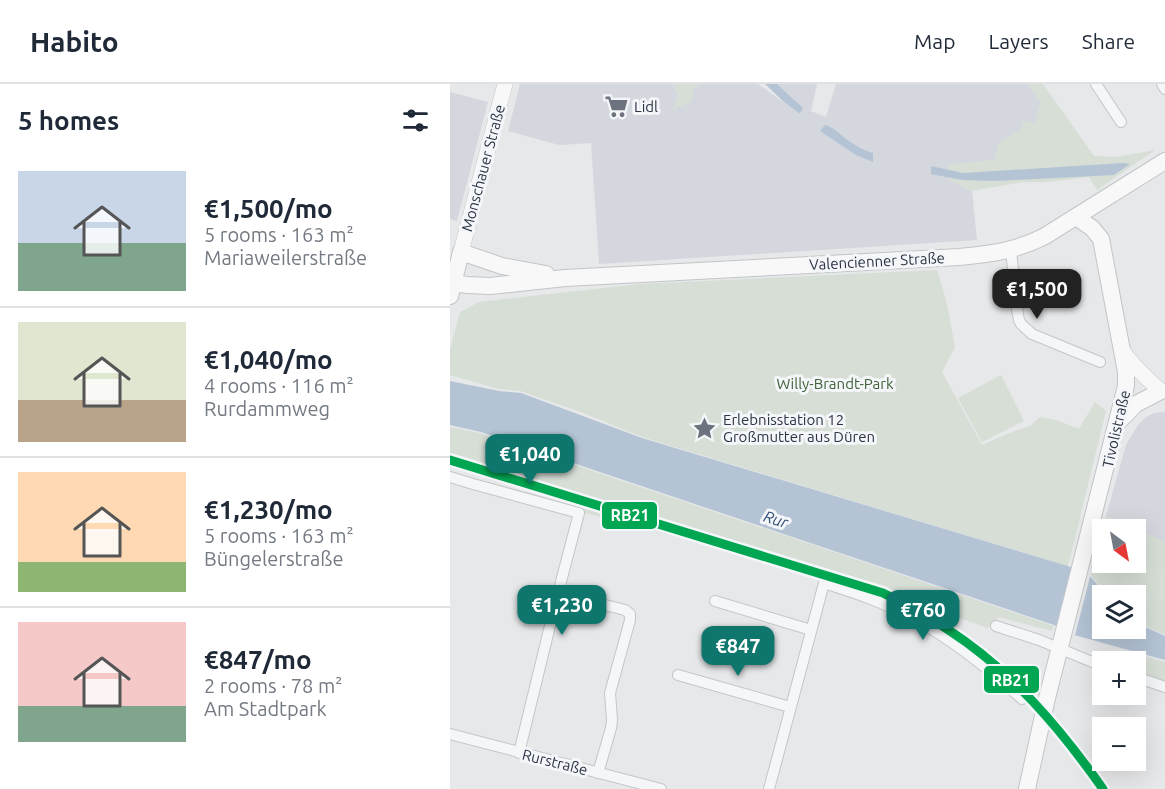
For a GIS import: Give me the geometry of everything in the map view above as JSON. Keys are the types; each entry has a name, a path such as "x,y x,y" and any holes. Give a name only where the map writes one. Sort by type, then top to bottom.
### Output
{"main road":[{"name":"Valencienner Straße","path":"451,290 467,285 490,286 565,278 986,255 1037,241 1165,160"},
{"name":"Tivolistraße","path":"1027,789 1126,386 1126,372 1101,239 1105,199"},
{"path":"1076,217 1092,228 1101,239"},
{"name":"Valencienner Straße","path":"461,252 502,266 565,278"},
{"path":"451,290 461,252"},
{"path":"490,286 500,279 502,266"},
{"path":"1119,421 1136,404 1163,392"}],"street":[{"name":"Monschauer Straße","path":"461,252 505,84"},
{"path":"1096,84 1121,122"},
{"path":"1162,84 1165,89"},
{"path":"1011,250 1017,309 1021,324 1032,334 1100,362"},
{"path":"1122,350 1132,365 1163,392"},
{"path":"1126,386 1163,392"},
{"path":"450,477 579,513 519,753"},
{"path":"769,789 824,583 855,593 915,619 984,666 1022,699"},
{"path":"558,593 625,610 630,614 610,693 611,728 598,773"},
{"path":"715,601 811,630"},
{"path":"996,626 1061,647 1092,661"},
{"path":"678,675 790,707"},
{"path":"1146,680 1165,687"},
{"name":"Rurstraße","path":"450,734 661,789"}],"shaded area":[{"path":"520,84 673,84 678,96 673,110 694,88 701,84 758,84 800,114 803,108 777,84 817,84 811,111 826,117 836,84 1028,84 1041,103 1035,123 999,142 995,160 950,165 949,180 972,191 977,240 599,264 591,143 559,145 508,131"},
{"path":"450,92 488,102 457,221 450,219"},
{"path":"1165,412 1165,542 1146,534 1146,519 1113,519 1106,516 1126,445 1138,425 1154,413"}],"green space":[{"path":"673,84 700,84 694,88 691,102 672,110 678,96"},
{"path":"1028,84 1043,84 1094,156 1117,157 1155,150 1097,190 1089,177 1023,182 972,191 949,180 950,164 995,160 999,142 1021,130 1024,121 1035,123 1041,103"},
{"name":"Willy-Brandt-Park","path":"937,270 947,304 955,347 942,372 982,445 1030,426 1040,417 1056,420 1079,429 1095,402 1106,411 1068,566 642,437 581,412 520,391 499,389 450,375 450,350 460,312 479,302 639,284"},
{"path":"1001,375 1024,421 982,442 958,398"},
{"path":"450,427 480,433 1054,626 1052,631 999,617 988,628 884,591 856,591 701,543 567,508 572,491 450,453"},
{"path":"1146,534 1165,542 1165,635 1146,626 1146,585 1099,585 1091,575 1092,571 1092,573 1146,573"},
{"path":"1146,657 1165,662 1165,684 1146,677"}],"water":[{"path":"765,84 777,84 803,108 800,114 784,102"},
{"path":"825,125 855,145 873,153 873,162 856,155 820,131"},
{"path":"1130,164 1114,175 995,181 962,180 931,174 931,166 963,173"},
{"name":"Rur","path":"450,381 521,393 642,438 1068,566 1090,576 1098,585 1092,585 1092,639 1146,639 1146,627 1165,636 1165,660 1146,655 1146,651 1132,651 1074,635 1054,625 481,432 450,425"}],"pier":[{"path":"1072,565 1091,573 1074,639 1056,630"}],"transit line":[{"name":"RB21","path":"450,460 891,597 923,614 970,645 1013,682 1052,722 1103,789"}],"place":[{"name":"Lidl","path":"616,106"},
{"name":"Erlebnisstation 12 Großmutter aus Düren","path":"705,428"}]}
